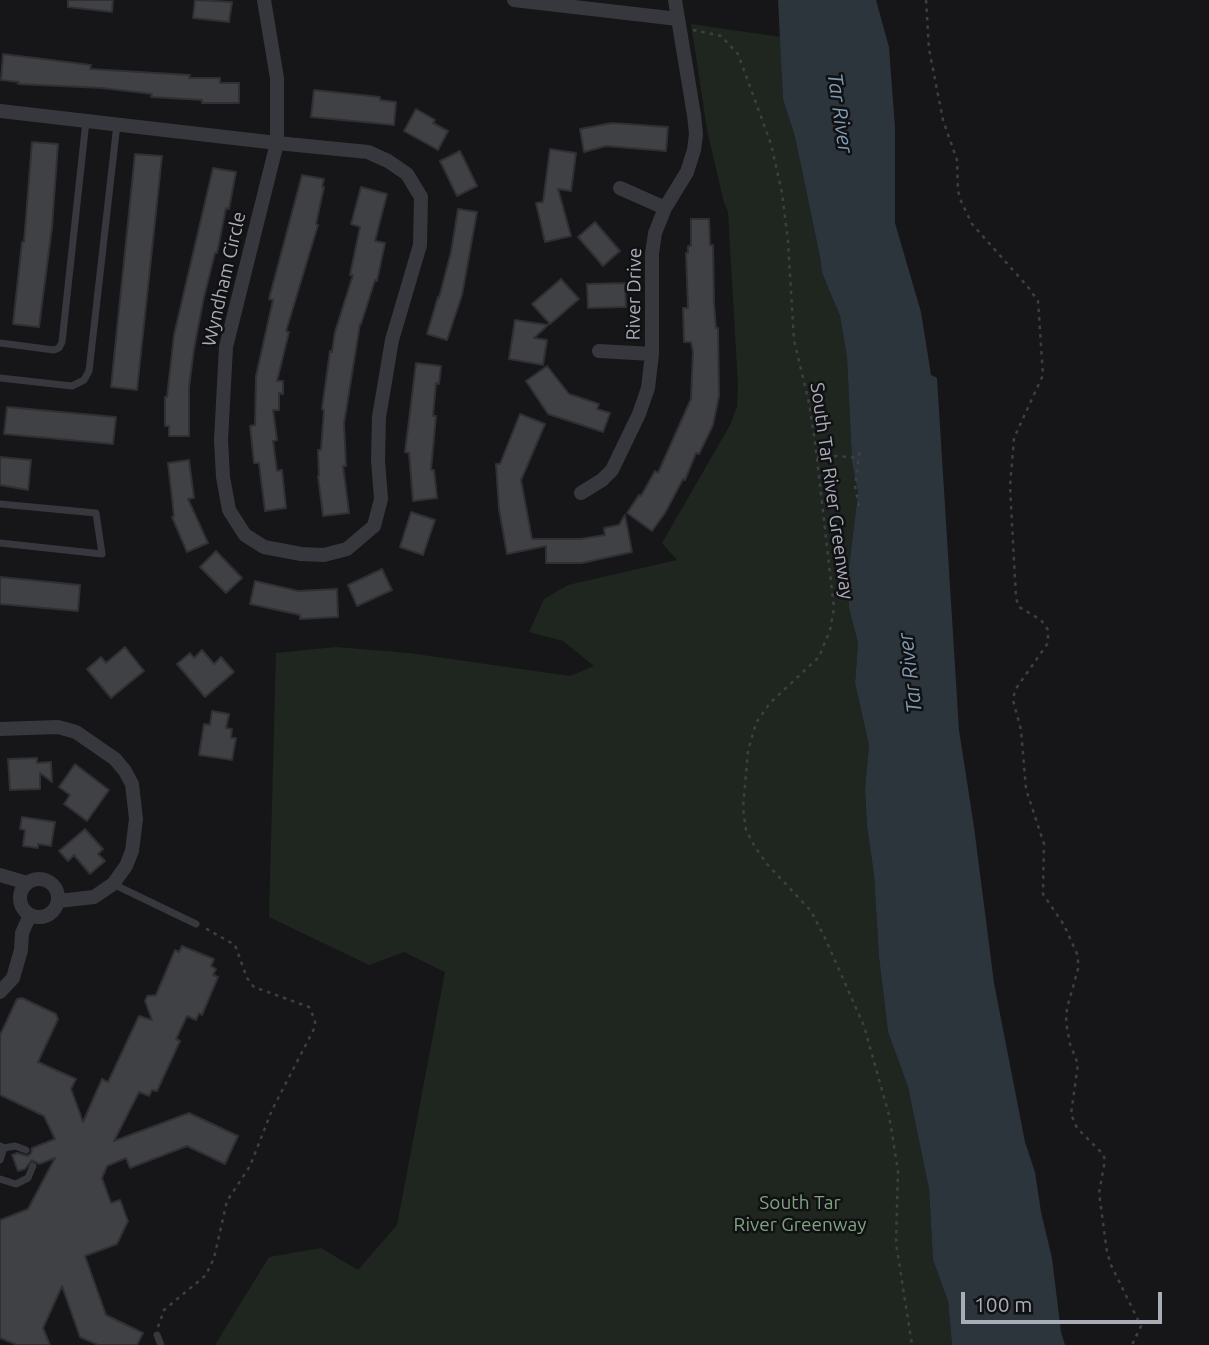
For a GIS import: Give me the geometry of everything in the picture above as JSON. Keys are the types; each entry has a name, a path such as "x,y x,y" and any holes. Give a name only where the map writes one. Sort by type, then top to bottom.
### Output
{"street":[{"path":"264,0 277,78 277,143"},
{"path":"514,0 678,19"},
{"name":"River Drive","path":"582,493 603,480 612,470 639,414 648,388 652,354 652,254 655,233 665,208 687,172 696,134 675,0"},
{"name":"Wyndham Circle","path":"0,111 368,152 407,174 421,197 420,245 392,340 379,417 381,499 374,526 347,549 324,555 264,547 245,535 229,510 223,477 221,440 226,347 277,143"},
{"path":"620,188 665,208"},
{"path":"599,351 652,354"},
{"path":"0,729 58,727 76,732 115,759 132,784 135,834 126,866 113,884 94,897 58,901"},
{"path":"0,875 27,883"},
{"path":"32,879 45,879 55,888 58,901 54,910 39,918 30,915 19,901 22,888 27,883 32,879"},
{"path":"0,992 13,978 21,950 22,933 30,915"}],"lane":[{"path":"0,343 54,350 59,348 62,342 86,121"},
{"path":"0,377 72,386 84,380 89,370 117,124"},
{"path":"0,504 96,513 102,554 0,542"},
{"path":"113,884 196,923"},
{"path":"0,1160 2,1147 15,1146 26,1150"},
{"path":"0,1178 4,1182 16,1184 28,1178 33,1166"},
{"path":"157,1335 161,1345"}],"path":[{"path":"926,0 929,49 943,120 957,160 961,201 972,224 1038,301 1043,375 1014,438 1010,486 1016,598 1019,607 1041,620 1048,630 1048,643 1015,690 1013,701 1021,730 1026,789 1044,844 1042,894 1064,925 1078,956 1078,969 1067,1008 1066,1022 1070,1044 1078,1063 1071,1114 1076,1128 1103,1154 1105,1160 1099,1193 1107,1251 1111,1265 1141,1326 1132,1345"},
{"name":"South Tar River Greenway","path":"692,29 721,36 738,54 771,144 782,193 794,340 809,402 834,608 830,630 819,657 770,703 756,723 748,751 743,808 746,830 755,847 811,911 864,1026 889,1115 897,1159 896,1243 912,1345"},
{"path":"859,506 855,486 860,449"},
{"path":"817,457 859,458"},
{"path":"157,1335 164,1310 206,1275 214,1258 227,1201 250,1166 272,1110 315,1027 313,1012 309,1007 254,987 247,978 235,945 196,923"}],"green space":[{"path":"691,24 781,37 783,99 795,137 822,273 840,316 847,357 852,462 858,493 849,567 849,608 858,643 855,683 869,745 865,789 879,957 888,1032 908,1087 929,1189 933,1260 948,1301 952,1345 215,1345 269,1257 321,1248 358,1270 397,1225 445,972 404,952 369,965 269,917 276,653 336,647 409,653 570,676 594,666 563,641 529,632 544,599 568,585 677,560 662,543 730,425 737,407 738,386 728,212 707,130"}],"water":[{"name":"Tar River","path":"778,0 876,0 889,47 895,128 895,223 921,312 931,375 937,378 959,730 994,983 1025,1142 1035,1172 1052,1258 1065,1345 952,1345 948,1301 933,1260 929,1189 908,1087 888,1032 879,957 865,789 869,745 855,683 858,643 849,608 849,567 858,493 852,462 847,357 840,316 822,273 795,137 783,99"}],"building":[{"path":"68,0 113,0 112,12 68,7"},
{"path":"195,0 232,2 229,22 193,18"},
{"path":"3,54 91,65 90,69 190,75 189,78 220,78 220,83 239,83 239,103 202,103 202,100 151,97 152,94 102,88 18,84 19,82 1,80"},
{"path":"314,90 380,97 380,100 396,102 394,125 311,117"},
{"path":"416,109 448,131 438,150 404,131"},
{"path":"612,123 668,127 666,151 606,146 584,152 580,129"},
{"path":"32,142 58,144 52,227 39,327 13,324 24,242"},
{"path":"550,149 576,153 571,191 558,189 571,236 545,242 536,203 543,202"},
{"path":"460,151 477,186 457,196 440,161"},
{"path":"135,154 162,156 137,390 111,387"},
{"path":"213,168 236,172 229,209 226,208 204,297 194,349 189,387 189,436 169,436 169,426 165,426 165,397 174,335"},
{"path":"302,175 324,179 324,187 316,224 318,225 286,331 289,332 277,381 283,381 283,394 279,393 279,410 273,410 277,440 273,441 277,471 282,470 286,508 265,511 259,463 254,463 250,426 255,425 256,376 273,300 269,299"},
{"path":"361,187 387,194 375,241 385,243 377,281 375,280 360,324 344,423 346,466 343,466 349,513 323,516 318,476 322,409 330,351 332,352 335,332 353,275 350,275 360,227 351,224"},
{"path":"458,209 477,212 462,295 447,340 427,334 451,252"},
{"path":"691,219 709,219 718,328 719,396 713,425 699,454 696,453 685,480 683,479 652,531 627,513 639,495 641,496 655,471 658,473 691,399 693,352 691,342 684,342 683,308 688,308 686,253 688,246 691,246"},
{"path":"595,222 620,251 603,266 578,237"},
{"path":"561,279 579,299 550,324 532,304"},
{"path":"625,283 626,307 588,308 587,284"},
{"path":"515,320 548,325 534,338 547,340 543,365 509,359"},
{"path":"416,363 441,366 439,384 436,383 431,470 434,470 437,498 413,501 409,453 405,452"},
{"path":"547,366 569,394 599,404 597,409 610,413 603,432 548,414 526,381"},
{"path":"7,407 116,417 113,444 4,434"},
{"path":"520,414 545,424 521,480 532,539 580,539 605,535 604,528 619,525 625,515 632,552 582,563 546,563 546,546 507,554 499,509 496,464 500,464"},
{"path":"0,457 31,460 28,490 0,485"},
{"path":"189,460 194,498 188,499 208,543 187,552 172,517 168,463"},
{"path":"411,512 435,520 423,555 400,547"},
{"path":"216,551 242,578 226,593 200,567"},
{"path":"382,569 392,590 357,606 348,585"},
{"path":"0,577 80,585 78,611 0,604"},
{"path":"255,581 298,591 337,589 338,617 300,619 300,615 250,604"},
{"path":"125,647 144,671 111,698 87,669 101,657 106,663"},
{"path":"202,650 214,664 221,657 234,672 205,697 177,664 190,653 194,658"},
{"path":"212,711 229,714 226,728 232,729 231,738 236,738 232,760 199,755 204,724 210,725"},
{"path":"37,758 37,763 51,762 52,782 40,773 40,789 10,790 8,759"},
{"path":"75,764 109,790 87,821 64,804 70,795 59,787"},
{"path":"22,817 55,822 51,846 23,846 25,830 20,829"},
{"path":"85,829 103,849 98,854 105,861 90,874 74,855 68,861 59,851"},
{"path":"182,946 214,959 211,966 216,969 213,975 218,977 202,1015 199,1013 196,1020 187,1016 176,1039 180,1041 157,1091 152,1090 149,1096 139,1092 114,1141 189,1113 238,1136 225,1164 187,1146 130,1168 126,1158 107,1166 102,1178 111,1203 120,1200 128,1221 117,1244 85,1256 106,1315 143,1333 137,1345 98,1345 80,1337 62,1286 43,1328 50,1345 17,1345 0,1338 0,1220 28,1209 55,1158 39,1164 32,1160 25,1169 18,1171 12,1155 17,1153 28,1156 32,1148 55,1139 44,1116 0,1095 0,1035 17,999 22,998 56,1014 58,1019 38,1062 76,1079 71,1089 83,1122 102,1079 108,1082 139,1016 152,1020 145,1001 147,996 156,995 175,950 179,952"}]}
